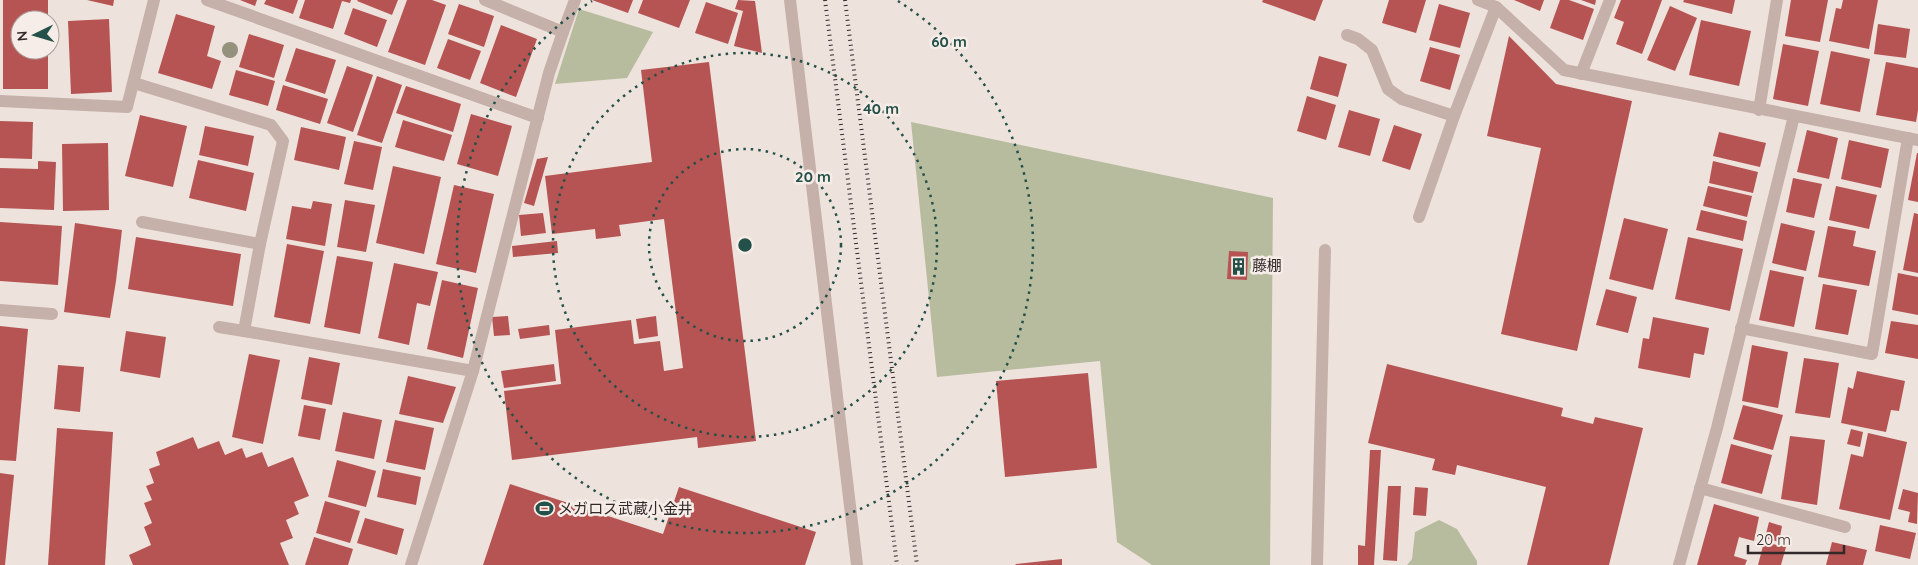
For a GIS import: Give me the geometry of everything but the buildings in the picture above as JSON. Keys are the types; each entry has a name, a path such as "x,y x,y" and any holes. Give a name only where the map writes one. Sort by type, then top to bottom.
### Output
{"street":[{"path":"0,101 127,106 154,0"},
{"path":"207,0 538,118"},
{"path":"485,0 563,32"},
{"path":"411,565 473,371 549,73 575,0"},
{"path":"790,0 857,565"},
{"path":"1478,0 1496,7 1564,70 1913,139 1872,354 1741,328"},
{"path":"1581,74 1610,0"},
{"path":"1759,110 1776,0"},
{"path":"1419,217 1454,116 1496,7"},
{"path":"1347,35 1358,39 1372,50 1388,89 1402,99 1454,116"},
{"path":"134,83 271,125 283,141 260,244 244,331"},
{"path":"1679,565 1794,116"},
{"path":"142,222 260,244"},
{"path":"1317,565 1324,250"},
{"path":"0,310 52,314"},
{"path":"219,327 473,371"},
{"path":"1700,488 1845,528"}],"green space":[{"path":"579,9 653,32 627,78 555,84"},
{"path":"911,122 1273,198 1270,565 1152,565 1117,542 1100,361 937,377"},
{"path":"1439,520 1457,529 1477,561 1477,565 1407,565 1412,559 1415,532"}],"railway":[{"path":"825,0 897,565"},
{"path":"845,0 917,565"}],"place":[{"name":"藤棚","path":"1238,266"},
{"name":"メガロス武蔵小金井","path":"544,509"}]}
